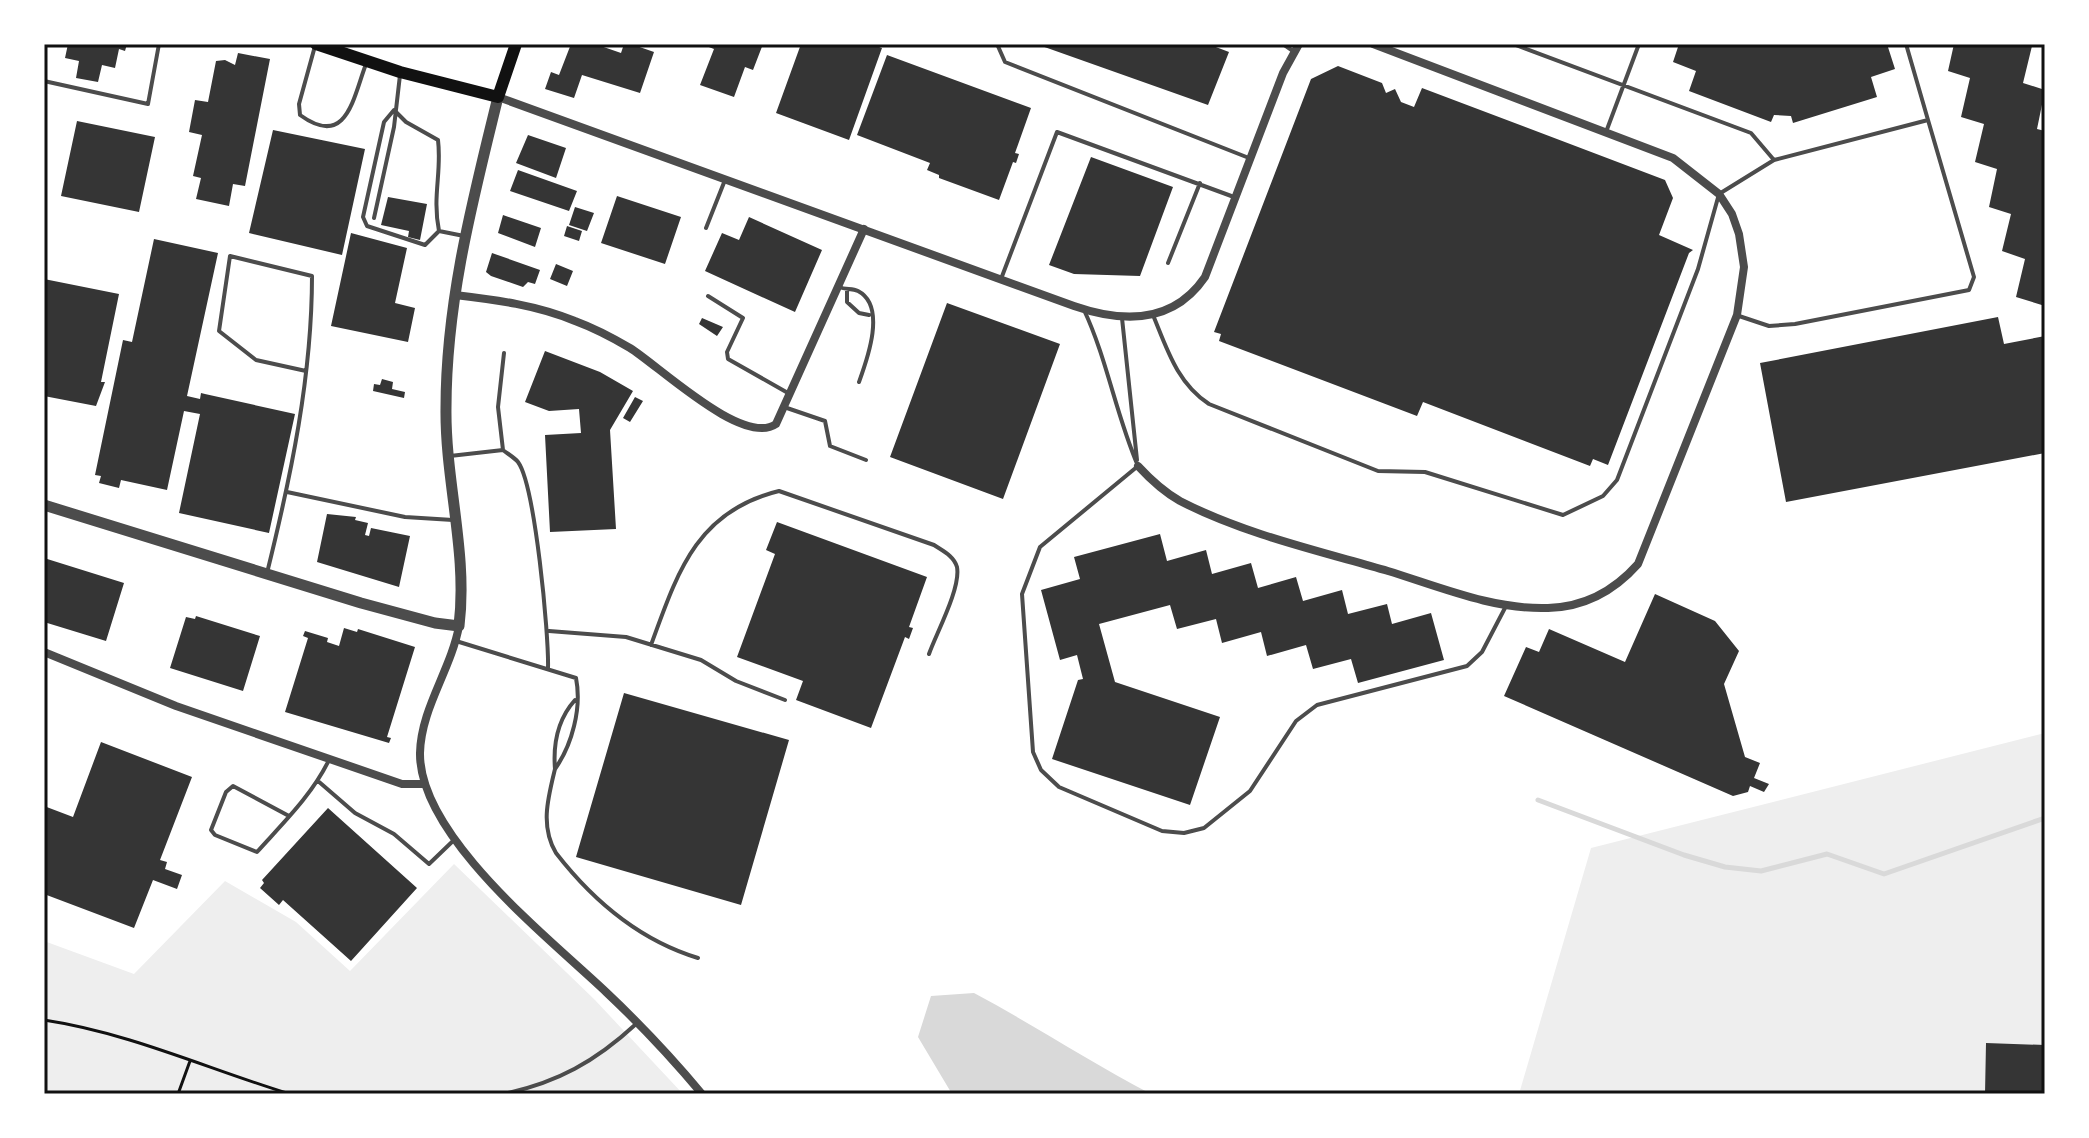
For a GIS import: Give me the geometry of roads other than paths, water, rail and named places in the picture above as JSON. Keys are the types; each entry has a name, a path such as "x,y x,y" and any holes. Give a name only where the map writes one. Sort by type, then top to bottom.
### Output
{"main road":[{"path":"316,44 400,72 498,97 516,44"}],"street":[{"path":"1138,466 1177,499 1196,508 1293,543 1506,606 1549,608 1579,604 1621,583 1638,564 1737,315 1743,280 1743,252 1732,214 1719,194 1673,158 1380,45"},
{"path":"702,1094 638,1022 532,925 436,813 423,784 420,760 422,733 459,626 462,576 445,404 455,295 464,236 498,97 1084,310 1122,318 1170,311 1195,292 1205,277 1234,197 1296,47"},
{"path":"455,295 524,304 576,321 632,349 675,385 760,430 776,424 843,289 864,229"},
{"path":"44,505 267,575 435,623 459,626"},
{"path":"44,652 176,706 402,784 423,784"}],"lane":[{"path":"44,81 148,104 159,44"},
{"path":"316,44 299,104 300,115 309,121 329,127 340,125 367,62"},
{"path":"997,44 1005,62 1250,159"},
{"path":"1283,44 1296,47"},
{"path":"1513,44 1751,133 1774,160"},
{"path":"1606,132 1620,86 1639,44"},
{"path":"1737,315 1769,326 1795,324 1969,290 1974,277 1906,44"},
{"path":"374,218 394,127 400,72"},
{"path":"394,110 384,122 363,217 367,226 425,245 439,231"},
{"path":"394,110 406,122 438,140 440,156 434,203 439,231"},
{"path":"1153,315 1174,369 1196,395 1378,471 1425,472 1563,515 1603,496 1617,480 1698,269 1719,194 1774,160 1928,120"},
{"path":"1001,279 1057,132 1234,197"},
{"path":"706,228 726,178"},
{"path":"1168,263 1200,183"},
{"path":"439,231 464,236"},
{"path":"267,575 287,492 312,335 312,276 230,256 219,331 256,360 306,371"},
{"path":"859,382 874,332 870,304 857,290 843,289 847,302 859,313 870,315"},
{"path":"708,296 743,318 727,352 728,359 790,394"},
{"path":"1084,310 1096,336 1121,425 1138,466"},
{"path":"1122,318 1138,466"},
{"path":"504,353 498,407 503,450 519,463 533,523 549,631 548,668"},
{"path":"784,407 825,421 830,446 866,460"},
{"path":"448,456 503,450"},
{"path":"1138,466 1040,547 1022,594 1024,643 1033,752 1041,770 1059,787 1162,831 1184,833 1204,828 1250,791 1296,721 1317,705 1467,666 1482,652 1506,606"},
{"path":"651,645 677,573 697,540 742,507 779,491 934,545 950,555 957,566 956,581 929,654"},
{"path":"287,492 405,517 455,520"},
{"path":"549,631 595,632 651,645 701,660 736,681 785,700"},
{"path":"456,641 576,678 576,715 565,754 555,769"},
{"path":"575,700 564,712 554,751 555,769 546,813 548,840 556,853 631,929 669,949 698,958"},
{"path":"289,816 233,786 221,801 211,830 215,835 254,853 289,816 318,781 330,757"},
{"path":"318,781 355,813 394,834 429,864 456,838"},
{"path":"503,1094 537,1087 576,1071 607,1051 638,1022"}],"waterway":[{"path":"1538,800 1684,855 1725,867 1761,871 1827,854 1884,874 2045,818"}]}
